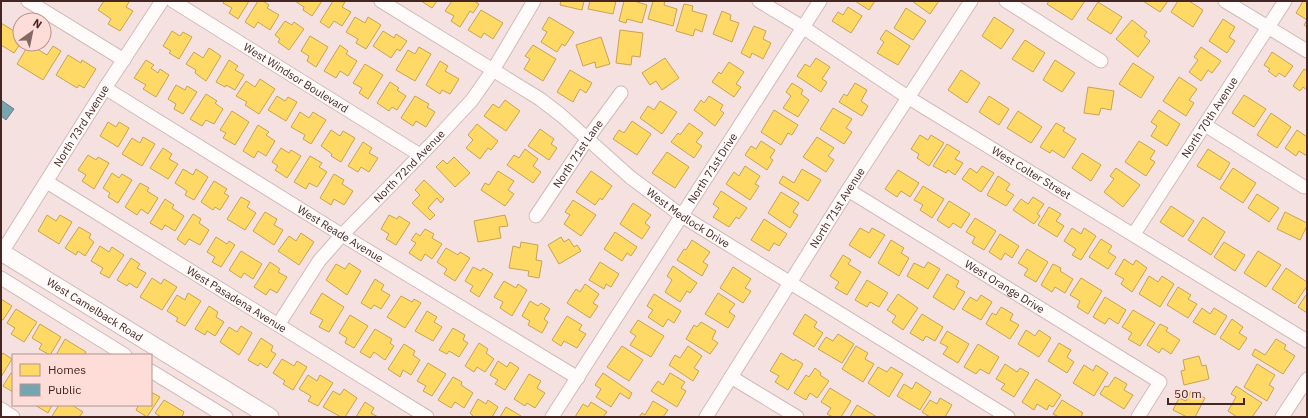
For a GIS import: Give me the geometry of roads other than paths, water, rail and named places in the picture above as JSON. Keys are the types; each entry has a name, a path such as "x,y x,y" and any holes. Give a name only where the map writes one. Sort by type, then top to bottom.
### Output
{"main road":[{"name":"West Camelback Road","path":"1,252 270,417"}],"street":[{"path":"28,1 124,60"},
{"name":"North 73rd Avenue","path":"1,252 162,1"},
{"name":"West Windsor Boulevard","path":"173,1 420,155"},
{"name":"West Medlock Drive","path":"381,1 540,99 588,138 630,177 682,216 1008,417"},
{"name":"North 72nd Avenue","path":"278,325 319,261 342,235 472,100 493,70 534,1"},
{"name":"West Colter Street","path":"759,1 804,28 909,98 1307,341"},
{"name":"North 71st Drive","path":"552,417 820,1"},
{"name":"North 71st Avenue","path":"706,417 848,190 971,1"},
{"path":"1006,1 1101,61"},
{"path":"1225,1 1307,51"},
{"name":"North 70th Avenue","path":"1134,234 1285,1"},
{"name":"West Reade Avenue","path":"105,88 342,235 578,378"},
{"name":"North 71st Lane","path":"536,216 620,93"},
{"path":"1205,125 1304,186"},
{"name":"West Pasadena Avenue","path":"47,182 427,417"},
{"name":"West Orange Drive","path":"848,190 1160,382 1138,417"},
{"name":"West Camelback Road","path":"1,278 123,354"},
{"path":"152,372 226,417"},
{"path":"731,377 797,417"},
{"path":"1282,417 1307,379"},
{"path":"1,410 13,417"}]}
